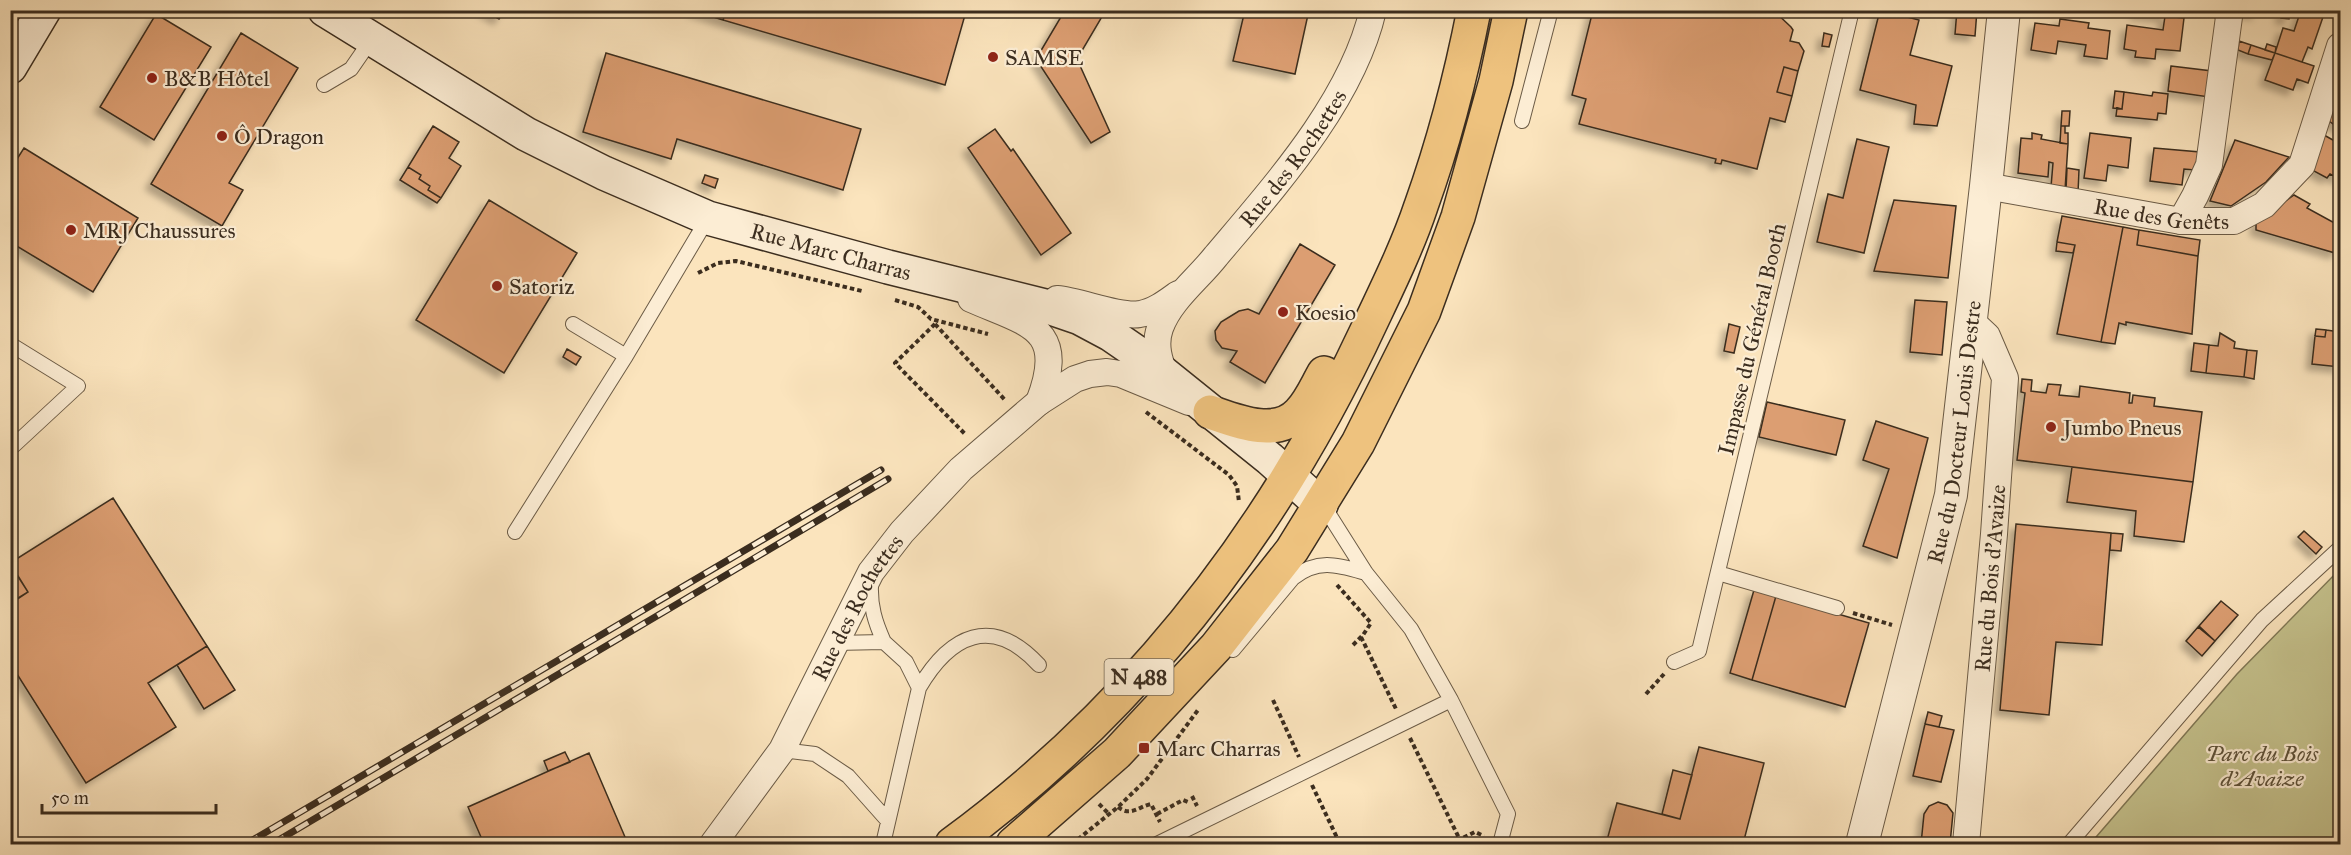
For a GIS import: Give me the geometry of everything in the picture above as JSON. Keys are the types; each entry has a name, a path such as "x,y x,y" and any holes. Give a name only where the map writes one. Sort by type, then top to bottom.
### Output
{"main road":[{"path":"10,67 45,10"},
{"name":"Rue Marc Charras","path":"325,10 526,134 604,173 708,218 1045,306 1080,318 1110,334 1166,377 1290,477 1321,505"},
{"name":"N 488","path":"952,844 1011,798 1114,705 1162,651 1197,606 1290,477 1352,364 1421,206 1461,73 1474,10"},
{"name":"N 488","path":"1013,844 1108,761 1190,698 1251,604 1292,550 1321,505 1358,443 1424,311 1458,217 1496,81 1511,10"},
{"path":"1206,410 1243,423 1262,426 1289,422 1299,414 1308,402 1388,250 1400,230 1421,206"},
{"path":"1321,505 1315,487 1317,471 1365,386 1412,277 1421,247 1423,225 1421,206"},
{"path":"1190,698 1201,638 1290,508 1294,500 1290,477"}],"street":[{"name":"Rue des Rochettes","path":"1166,377 1158,354 1160,329 1166,316 1186,289 1265,197 1325,116 1349,75 1367,37 1373,10"},
{"name":"Rue du Docteur Louis Destre","path":"1862,844 1951,495 2004,10"},
{"path":"2181,221 2209,165 2229,17 2226,10"},
{"name":"Rue des Genêts","path":"1986,186 2181,221 2234,221 2264,205 2302,165 2340,46"},
{"path":"939,280 968,298 1025,321 1042,337 1048,349 1050,367 1040,402"},
{"name":"Rue des Rochettes","path":"1006,296 1064,299 1125,315 1136,315 1150,311 1186,289"},
{"name":"Rue du Bois d'Avaize","path":"1966,844 1994,534 2005,378 1987,336 1971,321"},
{"name":"Rue des Rochettes","path":"713,844 782,750 871,572 902,532 961,469 1040,402 1075,379 1090,374 1107,372 1121,374 1206,410"}],"lane":[{"path":"1522,121 1551,10"},
{"name":"Impasse du Général Booth","path":"1674,662 1699,651 1852,10"},
{"path":"324,86 351,69 371,40"},
{"path":"515,532 626,356 708,218"},
{"path":"573,324 626,356"},
{"path":"10,344 78,386 10,449"},
{"path":"1321,505 1366,573 1411,629 1451,700 1508,814 1501,843"},
{"path":"2069,844 2262,620 2340,548"},
{"path":"1227,657 1293,578 1309,567 1329,564 1366,573"},
{"path":"871,572 870,600 874,620 884,642 906,662 919,688"},
{"path":"1718,573 1837,608"},
{"path":"883,844 919,688 932,666 956,644 969,639 990,636 1010,640 1027,652 1039,665"},
{"path":"834,643 884,642"},
{"path":"1190,698 1201,679 1215,669"},
{"path":"1162,842 1451,700"},
{"path":"782,750 815,754 840,771 872,801 888,821"}],"path":[{"path":"694,278 700,272 718,263 736,261 871,293"},
{"path":"891,299 918,307 1012,407"},
{"path":"930,319 996,336"},
{"path":"935,324 895,363 973,442"},
{"path":"1145,412 1228,475 1237,486 1238,507"},
{"path":"1333,580 1371,622 1363,636 1351,647"},
{"path":"1837,608 1915,632"},
{"path":"1646,694 1674,662"},
{"path":"1072,844 1118,807 1147,779 1190,698"},
{"path":"1157,814 1183,800 1188,802"},
{"path":"1118,807 1128,812 1151,804 1157,814 1162,842"},
{"path":"1450,844 1475,832 1501,843"}],"green space":[{"name":"Parc du Bois d'Avaize","path":"2340,569 2340,844 2090,844 2237,674"}],"building":[{"path":"483,10 504,10 499,19"},
{"path":"691,10 726,10 723,20"},
{"path":"726,10 948,10 965,15 945,85 723,20"},
{"path":"1065,10 1096,10 1103,15 1077,59 1110,132 1091,143 1036,59"},
{"path":"1245,10 1309,10 1295,74 1233,61"},
{"path":"1593,10 1773,10 1791,27 1793,30 1790,41 1799,43 1804,51 1798,71 1784,67 1777,92 1792,96 1785,122 1770,118 1757,169 1722,160 1721,164 1715,163 1716,159 1579,124 1586,99 1572,95"},
{"path":"1880,10 1919,20 1910,55 1952,66 1937,126 1914,124 1916,105 1860,90"},
{"path":"1957,10 1977,10 1975,36 1955,34"},
{"path":"2136,10 2167,10 2166,16 2136,13"},
{"path":"2257,10 2257,14 2240,11"},
{"path":"2282,10 2290,10 2289,19 2281,18"},
{"path":"2301,10 2323,17 2312,49 2308,47 2302,62 2275,53 2283,28 2294,31"},
{"path":"156,14 211,47 154,140 100,107"},
{"path":"2165,16 2184,18 2180,51 2156,49 2155,59 2135,57 2136,51 2124,49 2127,25 2163,30"},
{"path":"2060,19 2089,23 2088,28 2110,31 2107,59 2084,56 2086,45 2058,41 2056,54 2031,50 2035,23 2059,26"},
{"path":"241,33 298,68 229,183 243,190 222,226 151,184"},
{"path":"1824,33 1832,35 1829,47 1822,46"},
{"path":"2239,41 2251,45 2248,54 2238,50"},
{"path":"2267,44 2276,47 2275,53 2265,50"},
{"path":"2251,45 2275,53 2272,60 2248,54"},
{"path":"606,53 861,129 843,190 677,139 671,159 583,132"},
{"path":"2275,53 2314,66 2308,83 2297,79 2293,90 2265,80"},
{"path":"2171,66 2212,71 2209,97 2168,91"},
{"path":"1784,67 1798,71 1792,96 1777,92"},
{"path":"2115,91 2124,92 2122,109 2113,108"},
{"path":"2124,92 2152,96 2153,92 2168,94 2166,114 2158,113 2157,120 2116,116 2117,108 2122,109"},
{"path":"2336,99 2340,102 2340,129 2329,121"},
{"path":"2062,111 2070,111 2069,126 2061,126"},
{"path":"433,126 459,142 449,158 461,166 441,198 428,190 430,186 419,179 421,175 408,167"},
{"path":"2061,126 2065,126 2065,133 2068,133 2068,144 2060,143"},
{"path":"995,129 1011,151 1013,149 1071,233 1041,255 968,148"},
{"path":"2032,133 2042,135 2041,139 2068,144 2065,190 2051,187 2053,163 2049,162 2048,177 2018,173 2021,138 2032,139"},
{"path":"2090,133 2131,138 2128,168 2108,165 2106,181 2084,178"},
{"path":"2324,135 2340,144 2340,179 2330,174 2327,178 2312,170"},
{"path":"1857,139 1889,147 1864,253 1817,242 1828,194 1843,198"},
{"path":"2235,140 2289,157 2266,182 2231,206 2210,201"},
{"name":"MRJ Chaussures","path":"24,148 138,218 93,292 10,242 10,170"},
{"path":"2154,148 2200,152 2195,170 2184,169 2182,185 2150,181"},
{"path":"408,167 421,175 419,179 430,186 428,190 441,198 437,203 400,180"},
{"path":"2067,168 2079,170 2078,193 2066,190"},
{"path":"705,175 718,179 715,188 702,183"},
{"path":"2294,195 2310,204 2307,208 2340,226 2340,244 2335,253 2256,230 2256,222"},
{"name":"Satoriz","path":"489,200 577,253 504,373 416,320"},
{"path":"1894,200 1956,206 1948,278 1874,271"},
{"path":"2062,216 2123,227 2101,342 2057,334 2075,245 2057,242"},
{"path":"2123,227 2139,230 2137,245 2198,256 2192,334 2126,322 2126,325 2119,323 2115,344 2101,342"},
{"path":"2139,230 2200,240 2198,256 2137,245"},
{"path":"2057,242 2075,245 2073,253 2056,251"},
{"name":"Koesio","path":"1300,244 1335,265 1265,383 1230,362 1237,351 1222,348 1216,340 1215,331 1221,322 1239,311 1248,309 1259,314"},
{"path":"1915,300 1947,302 1942,355 1910,352"},
{"path":"1729,324 1740,327 1734,353 1724,351"},
{"path":"2316,329 2326,330 2325,337 2315,336"},
{"path":"2326,330 2340,332 2340,367 2312,364 2315,336 2325,337"},
{"path":"2220,333 2235,342 2234,348 2247,350 2244,377 2206,373 2209,345 2218,346"},
{"path":"2194,343 2209,345 2206,373 2191,371"},
{"path":"567,349 581,357 576,365 563,357"},
{"path":"2247,350 2257,351 2254,379 2244,377"},
{"path":"2022,379 2032,380 2031,391 2046,393 2048,384 2061,385 2059,395 2079,397 2080,386 2130,393 2129,403 2132,403 2133,395 2155,398 2154,406 2202,412 2193,482 2017,460 2025,393 2021,392"},
{"path":"1767,402 1845,420 1836,455 1759,437"},
{"path":"1876,421 1928,438 1897,558 1863,546 1889,469 1863,460"},
{"path":"2072,467 2193,482 2184,542 2134,536 2136,511 2067,502"},
{"path":"113,498 207,646 148,683 176,727 86,783 10,663 10,603 28,592 10,563"},
{"path":"2016,524 2111,533 2102,645 2056,642 2049,715 2000,710"},
{"path":"2304,531 2322,547 2316,554 2298,537"},
{"path":"2111,533 2123,534 2121,551 2110,550"},
{"path":"10,564 28,592 13,602 10,599"},
{"path":"1754,590 1776,596 1752,680 1730,673"},
{"path":"1776,596 1869,623 1845,707 1752,680"},
{"path":"2221,601 2238,615 2215,641 2199,626"},
{"path":"2198,627 2215,641 2202,656 2186,641"},
{"path":"207,646 235,690 204,709 177,665"},
{"path":"1928,712 1942,716 1939,727 1925,724"},
{"path":"1925,724 1954,730 1941,782 1913,776"},
{"path":"1699,747 1764,763 1743,844 1606,844 1617,803 1680,819"},
{"path":"565,752 570,762 548,771 544,761"},
{"path":"589,753 628,844 484,844 468,807"},
{"path":"1673,770 1692,775 1680,819 1662,814"},
{"path":"1938,802 1947,805 1953,813 1950,844 1921,844 1924,814 1929,806"}],"railway":[{"path":"246,844 881,470"},
{"path":"272,844 888,479"}],"place":[{"name":"SAMSE","path":"993,57"},
{"name":"B&B Hôtel","path":"152,78"},
{"name":"Ô Dragon","path":"222,136"},
{"name":"MRJ Chaussures","path":"71,230"},
{"name":"Satoriz","path":"497,286"},
{"name":"Koesio","path":"1283,312"},
{"name":"Jumbo Pneus","path":"2051,427"},
{"name":"Marc Charras","path":"1144,748"}]}
